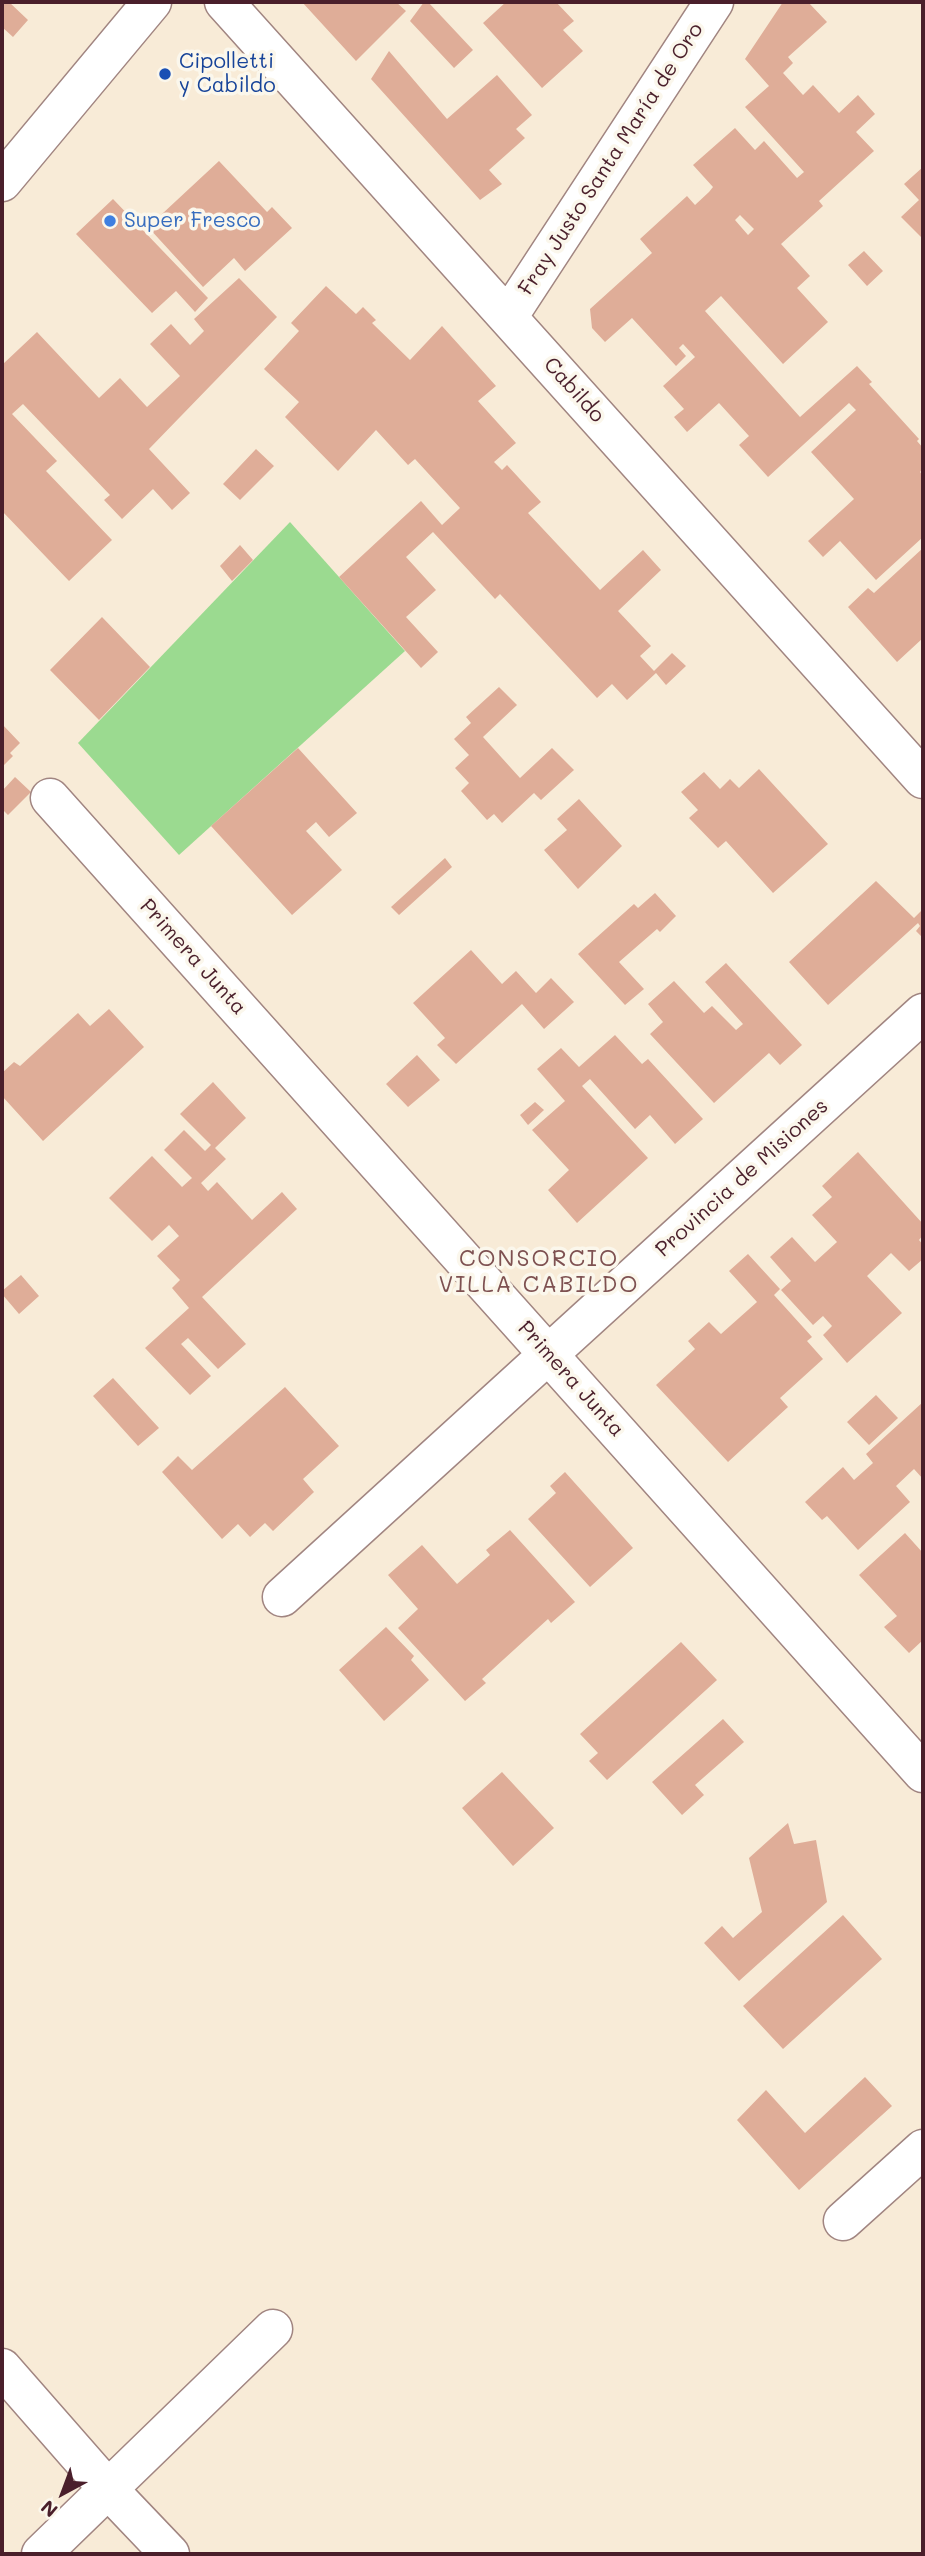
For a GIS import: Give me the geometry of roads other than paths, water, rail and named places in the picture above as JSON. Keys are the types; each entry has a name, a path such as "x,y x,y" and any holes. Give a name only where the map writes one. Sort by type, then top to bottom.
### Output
{"street":[{"path":"2,182 152,2"},
{"name":"Cabildo","path":"224,2 923,779"},
{"name":"Fray Justo Santa María de Oro","path":"508,317 714,2"},
{"name":"Primera Junta","path":"50,798 923,1773"},
{"name":"Provincia de Misiones","path":"282,1597 923,1013"},
{"path":"843,2221 923,2149"},
{"path":"41,2554 273,2329"},
{"path":"2,2368 108,2489 170,2554"}],"place":[{"name":"Cipolletti y Cabildo","path":"165,74"},
{"name":"Super Fresco","path":"110,221"}],"district":[{"name":"CONSORCIO VILLA CABILDO","path":"539,1272"}]}
